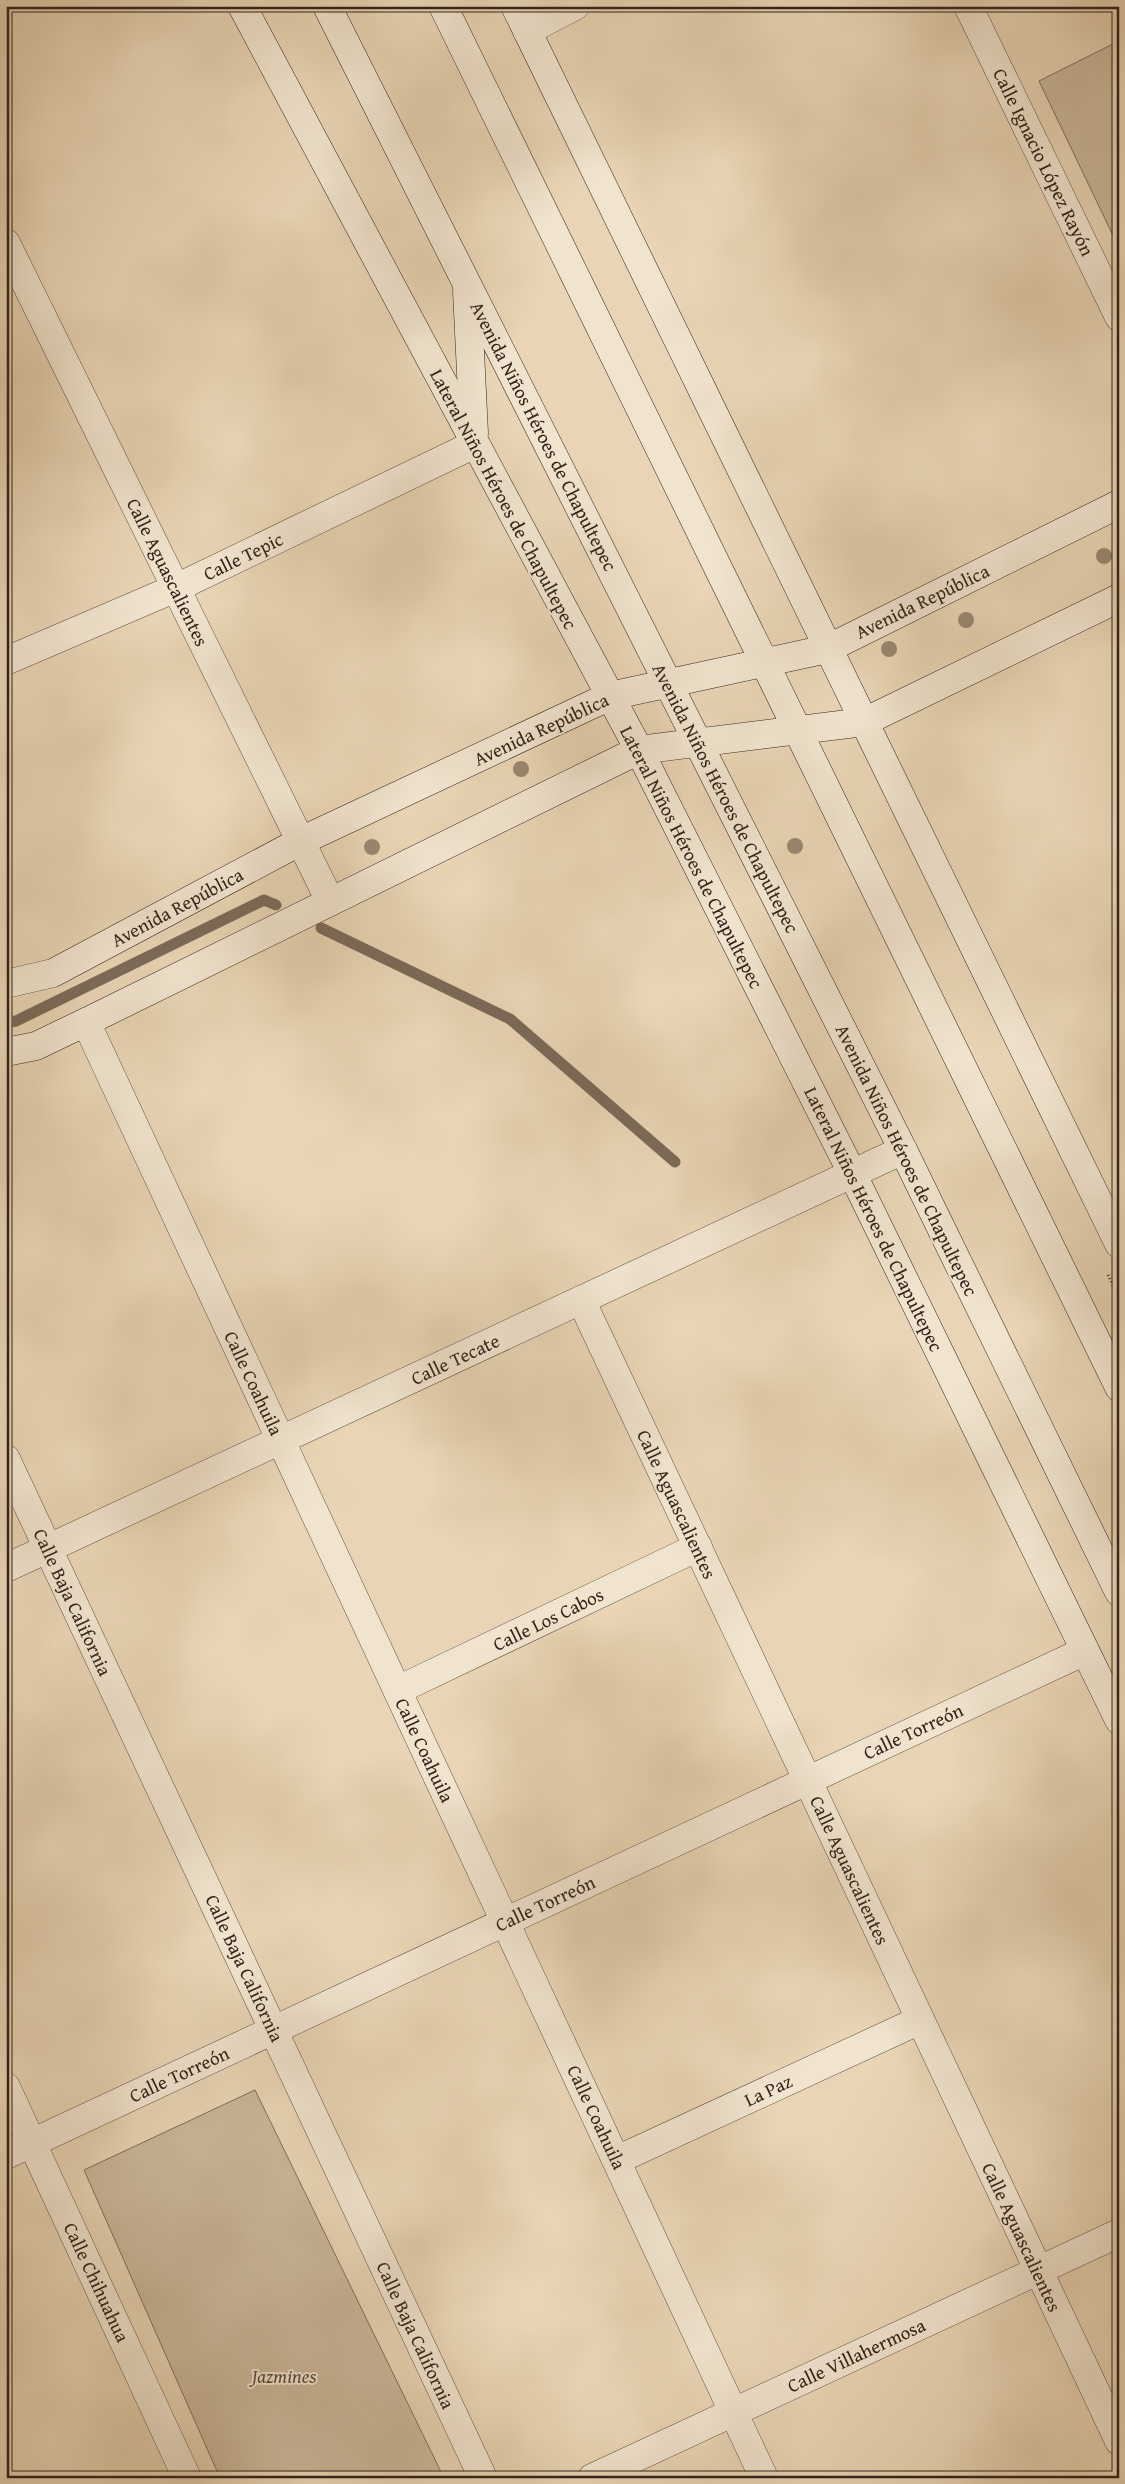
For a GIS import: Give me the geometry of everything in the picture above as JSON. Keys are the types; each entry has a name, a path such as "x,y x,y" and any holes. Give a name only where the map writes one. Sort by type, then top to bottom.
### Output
{"street":[{"name":"Lateral Niños Héroes de Chapultepec","path":"242,6 639,750 852,1173 1119,1720"},
{"name":"Avenida Niños Héroes de Chapultepec","path":"327,6 903,1150 1119,1592"},
{"path":"443,6 1119,1386"},
{"path":"515,6 827,649 1119,1244"},
{"path":"528,31 575,6"},
{"name":"Calle Ignacio López Rayón","path":"968,6 1119,317"},
{"name":"Calle Aguascalientes","path":"6,243 330,901"},
{"path":"467,282 475,444"},
{"name":"Calle Tepic","path":"6,661 176,588 475,444"},
{"name":"Avenida República","path":"6,984 53,973 301,841 610,696 827,649 1119,504"},
{"path":"6,1052 36,1046 639,750 864,722 1119,598"},
{"name":"Calle Coahuila","path":"86,1022 764,2478"},
{"name":"Calle Tecate","path":"6,1568 903,1150"},
{"name":"Calle Aguascalientes","path":"581,1300 1119,2441"},
{"name":"Calle Baja California","path":"6,1459 483,2478"},
{"name":"Calle Los Cabos","path":"398,1690 698,1547"},
{"name":"Calle Torreón","path":"6,2155 1085,1651"},
{"name":"La Paz","path":"617,2160 920,2020"},
{"name":"Calle Chihuahua","path":"6,2087 187,2478"},
{"name":"Calle Villahermosa","path":"592,2478 1119,2233"}],"green space":[{"path":"1119,41 1119,248 1039,81"},
{"name":"Jazmines","path":"255,2090 444,2478 220,2478 84,2170"}],"waterway":[{"path":"6,1023 16,1021 264,900 276,905"},
{"path":"321,928 510,1019 675,1162"}]}
